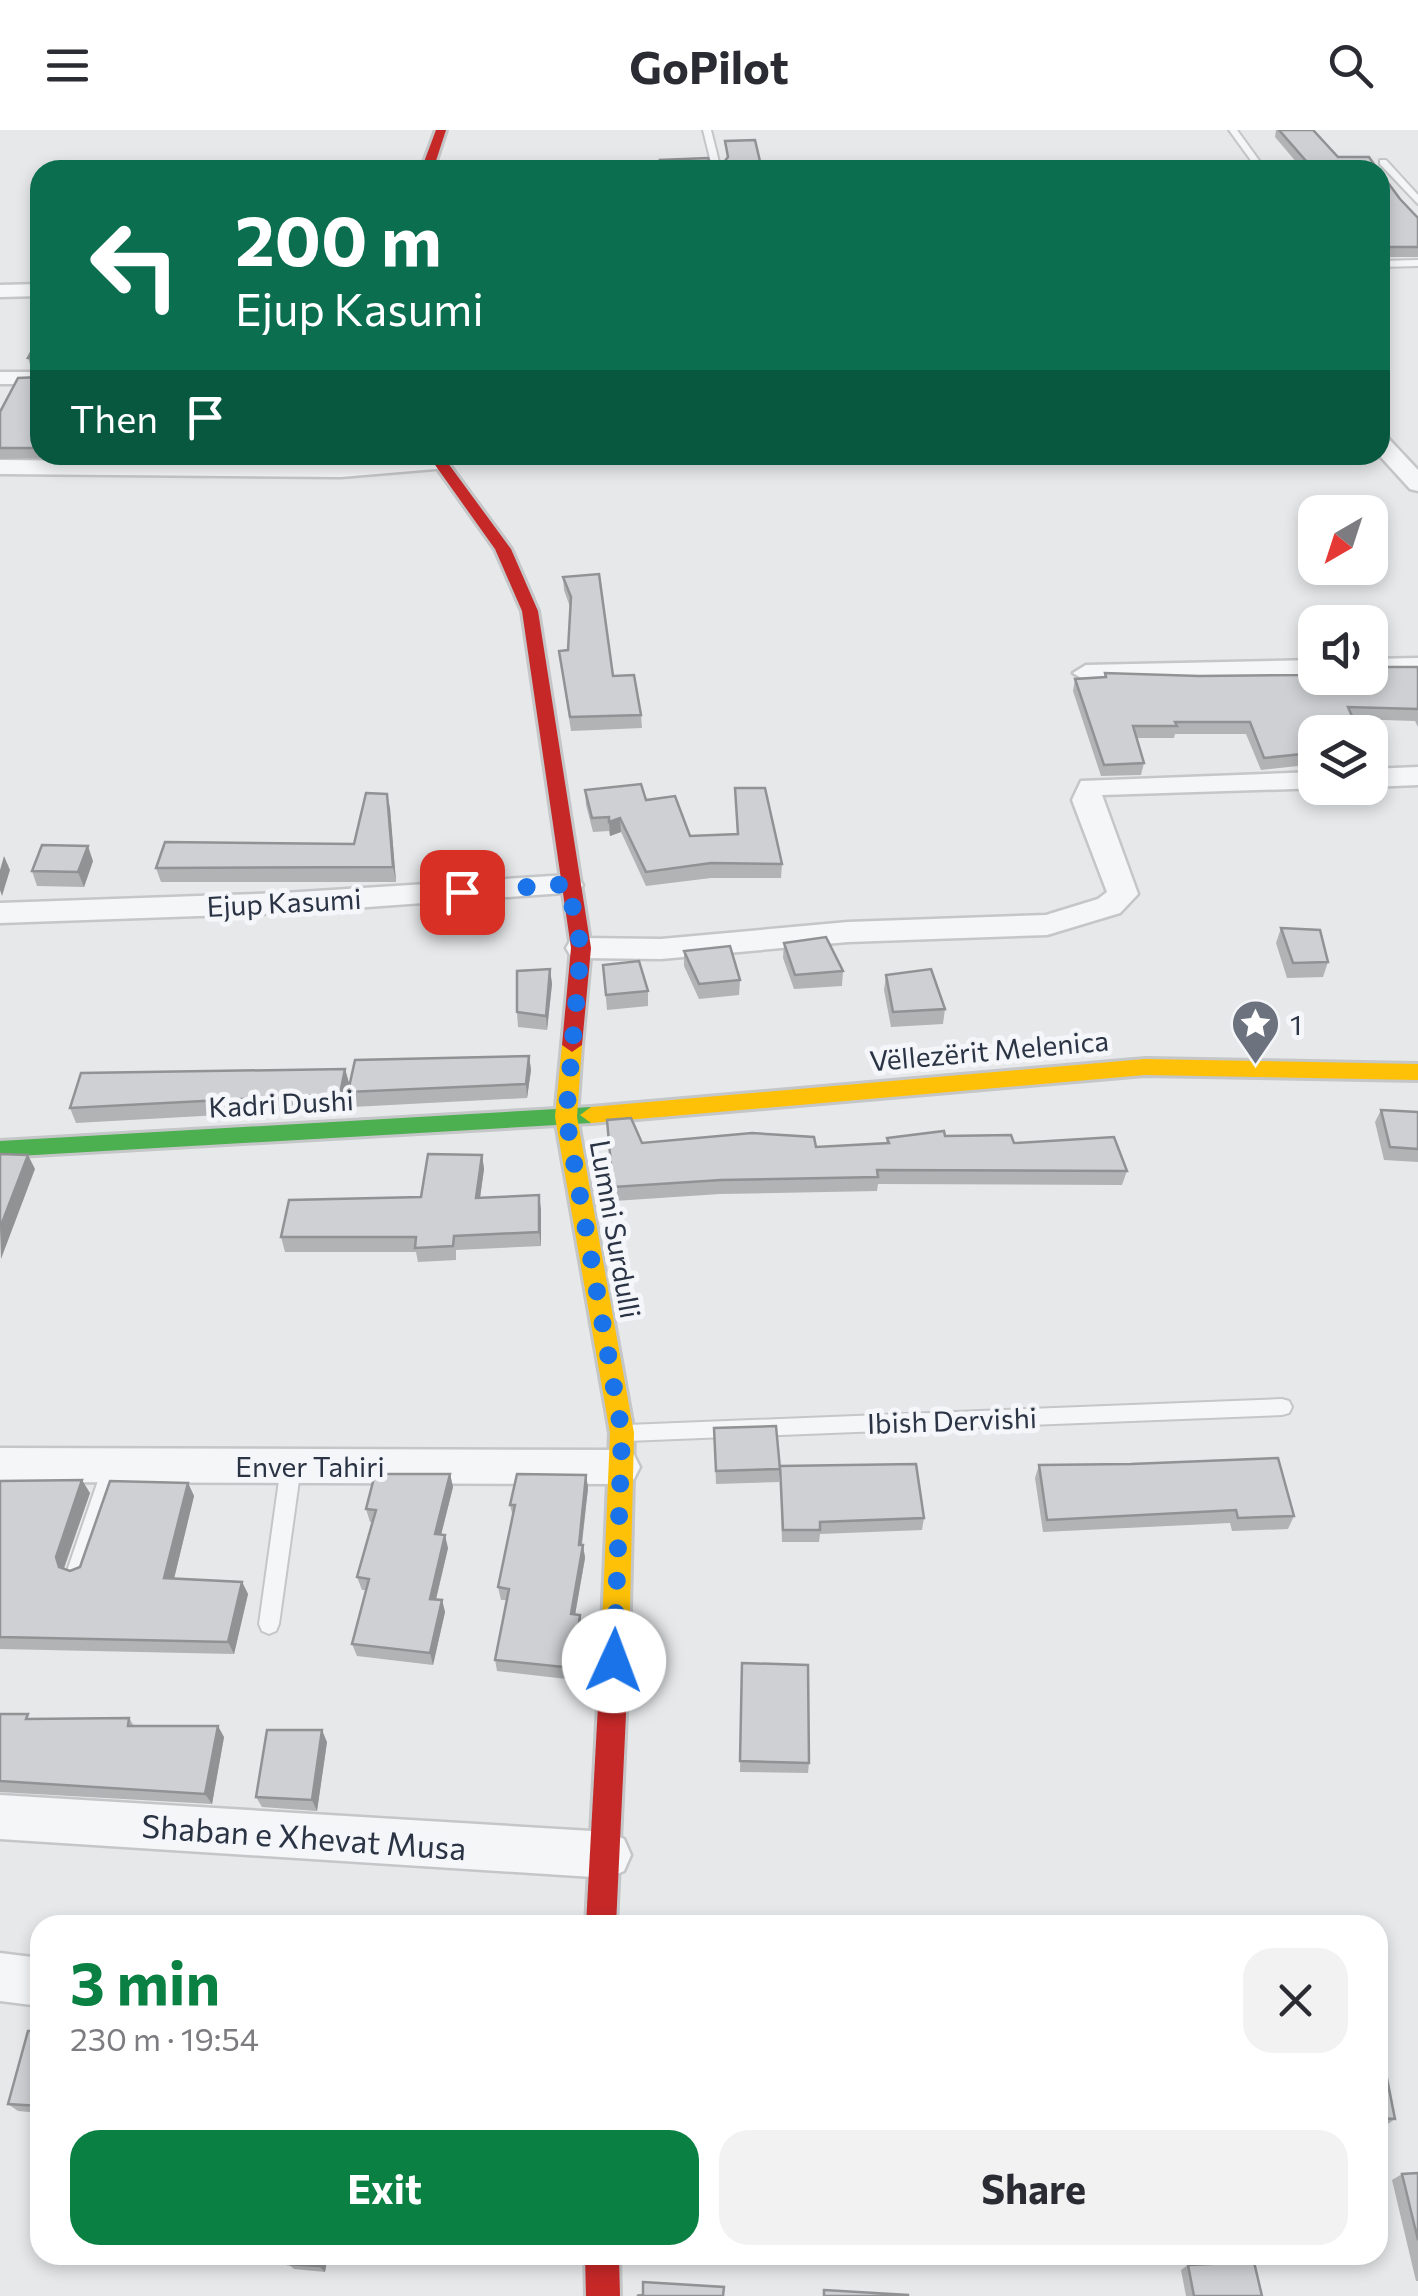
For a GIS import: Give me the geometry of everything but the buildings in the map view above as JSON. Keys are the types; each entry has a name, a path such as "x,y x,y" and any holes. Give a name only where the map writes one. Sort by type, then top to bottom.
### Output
{"street":[{"path":"430,160 441,130"},
{"path":"0,290 30,290"},
{"path":"0,378 30,378"},
{"path":"1390,454 1418,484"},
{"path":"0,467 341,470 385,465"},
{"name":"Lumni Surdulli","path":"441,465 503,549 530,611 568,884 581,948 566,1117 621,1450 608,1854 602,1915"},
{"path":"1388,667 1418,666"},
{"path":"1086,674 1298,668"},
{"path":"1388,777 1418,776"},
{"path":"581,948 662,949 848,932 1047,925 1108,906 1122,894 1086,800 1091,787 1298,781"},
{"name":"Ejup Kasumi","path":"0,913 284,903 568,884"},
{"name":"Vëllezërit Melenica","path":"566,1117 1145,1066 1418,1072"},
{"name":"Kadri Dushi","path":"0,1150 566,1117"},
{"name":"Enver Tahiri","path":"0,1465 292,1466 621,1450"},
{"name":"Shaban e Xhevat Musa","path":"0,1816 608,1854"},
{"path":"0,1977 30,1981"},
{"path":"602,2265 603,2296"}],"lane":[{"path":"707,130 714,160"},
{"path":"1233,130 1255,160"},
{"path":"1390,170 1418,200"},
{"path":"1390,264 1418,264"},
{"name":"Ibish Dervishi","path":"621,1450 1282,1407"},
{"path":"77,1571 114,1466"},
{"path":"269,1624 292,1466"}],"traffic: fast":[{"path":"0,1149 591,1115"}],"traffic: slow":[{"path":"572,1045 566,1117 622,1433 615,1651"},
{"path":"591,1115 1145,1067 1418,1072"}],"traffic: jam":[{"path":"430,160 441,130"},
{"path":"442,465 503,549 530,611 581,948 572,1045"},
{"path":"602,1915 615,1651"},
{"path":"602,2265 603,2296"}],"place":[{"name":"1","path":"1255,1066"}],"route":[{"path":"462,892 568,884 581,948 574,988 566,1117 622,1433 614,1661"}]}
